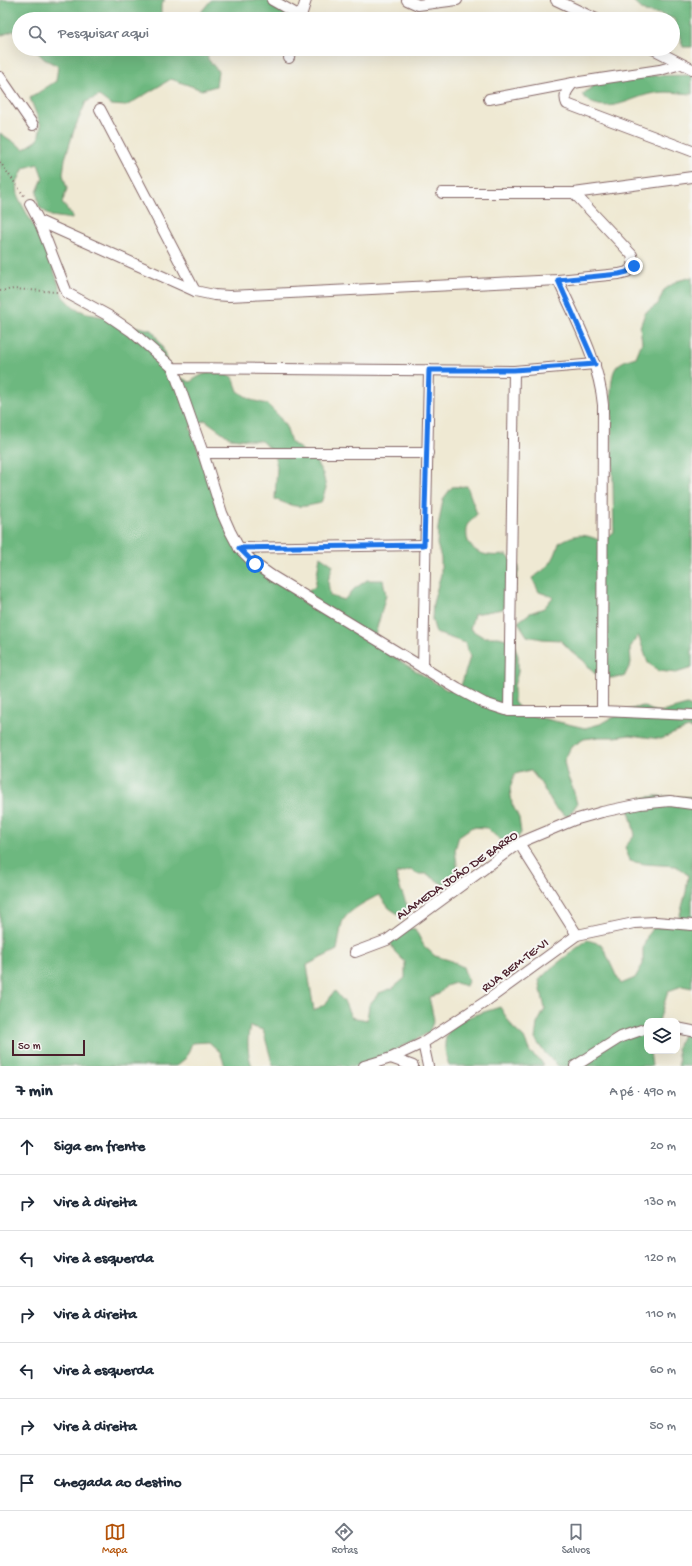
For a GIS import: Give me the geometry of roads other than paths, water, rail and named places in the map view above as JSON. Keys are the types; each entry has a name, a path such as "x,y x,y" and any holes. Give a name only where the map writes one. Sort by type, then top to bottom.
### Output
{"street":[{"path":"272,0 291,12"},
{"path":"302,12 306,0"},
{"path":"408,0 418,5 457,0"},
{"path":"556,0 581,12"},
{"path":"666,56 692,69"},
{"path":"488,99 573,83 660,70 681,64"},
{"path":"0,77 33,125"},
{"path":"573,83 565,95 564,99 567,104 692,151"},
{"path":"100,109 195,291"},
{"path":"442,193 574,193 692,177"},
{"path":"39,221 195,291 214,295 229,296 558,280 627,272 634,266 632,255 574,193"},
{"path":"30,204 39,221 67,293 109,316 131,331 173,368 203,453 222,513 239,548 255,564 272,576 423,668 484,703 509,710 602,711 692,715"},
{"path":"558,280 595,364 601,387 603,405 602,711"},
{"path":"173,368 514,370 595,364"},
{"path":"423,668 424,545 428,454 429,370"},
{"path":"509,710 514,370"},
{"path":"203,453 428,454"},
{"path":"239,548 424,545"},
{"name":"ALAMEDA JOÃO DE BARRO","path":"354,952 387,940 519,843 574,820 602,812 640,804 670,801 692,804"},
{"path":"519,843 577,935"},
{"name":"RUA BEM-TE-VI","path":"364,1066 391,1058 423,1043 485,1002 577,935 634,923 656,922 692,925"},
{"path":"575,1066 621,1036 644,1029"},
{"path":"680,1029 692,1031"},
{"path":"423,1043 428,1066"},
{"path":"391,1058 413,1066"}]}
